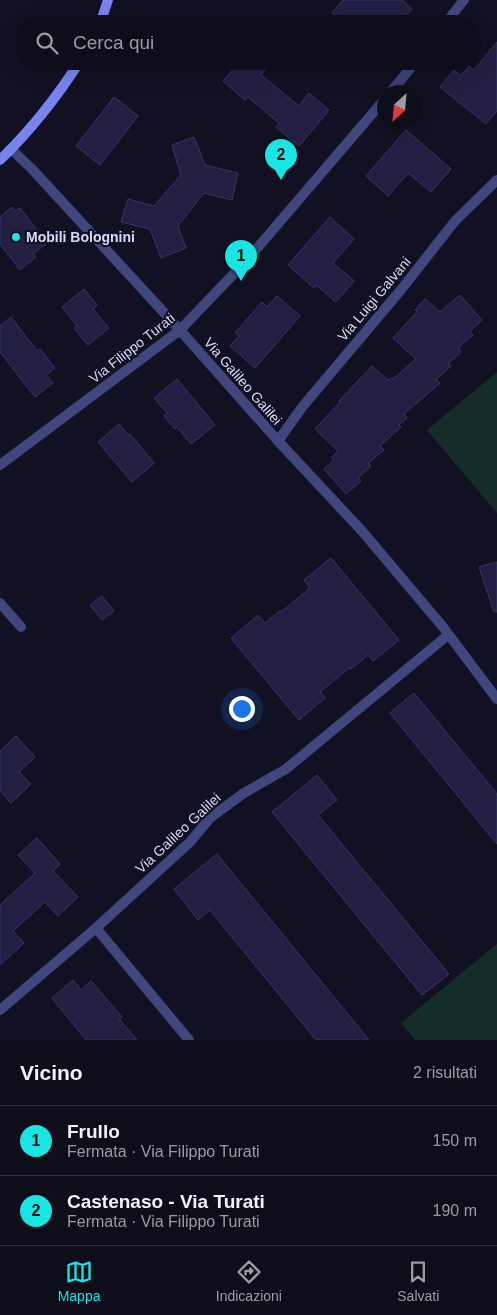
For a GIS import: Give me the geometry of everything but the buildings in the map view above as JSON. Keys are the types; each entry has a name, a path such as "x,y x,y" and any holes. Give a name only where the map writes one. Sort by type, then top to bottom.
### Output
{"street":[{"path":"103,15 108,0"},
{"path":"452,15 464,0"},
{"path":"0,160 38,120 62,90 74,70"},
{"path":"397,85 409,70"},
{"name":"Via Filippo Turati","path":"0,465 180,330 246,260 377,108"},
{"name":"Via Galileo Galilei","path":"12,149 180,330 362,532 448,635 497,700"},
{"name":"Via Luigi Galvani","path":"278,441 303,406 400,291 455,221 497,180"},
{"path":"0,603 21,627"},
{"name":"Via Galileo Galilei","path":"0,1010 96,928 190,842 210,818 244,793 286,769 448,635"},
{"path":"96,928 189,1040"}],"green space":[{"path":"497,372 497,513 427,430"},
{"path":"497,944 497,1040 415,1040 401,1023"}],"place":[{"name":"Castenaso - Via Turati","path":"281,180"},
{"name":"Mobili Bolognini","path":"16,237"},
{"name":"Frullo","path":"241,281"}]}
